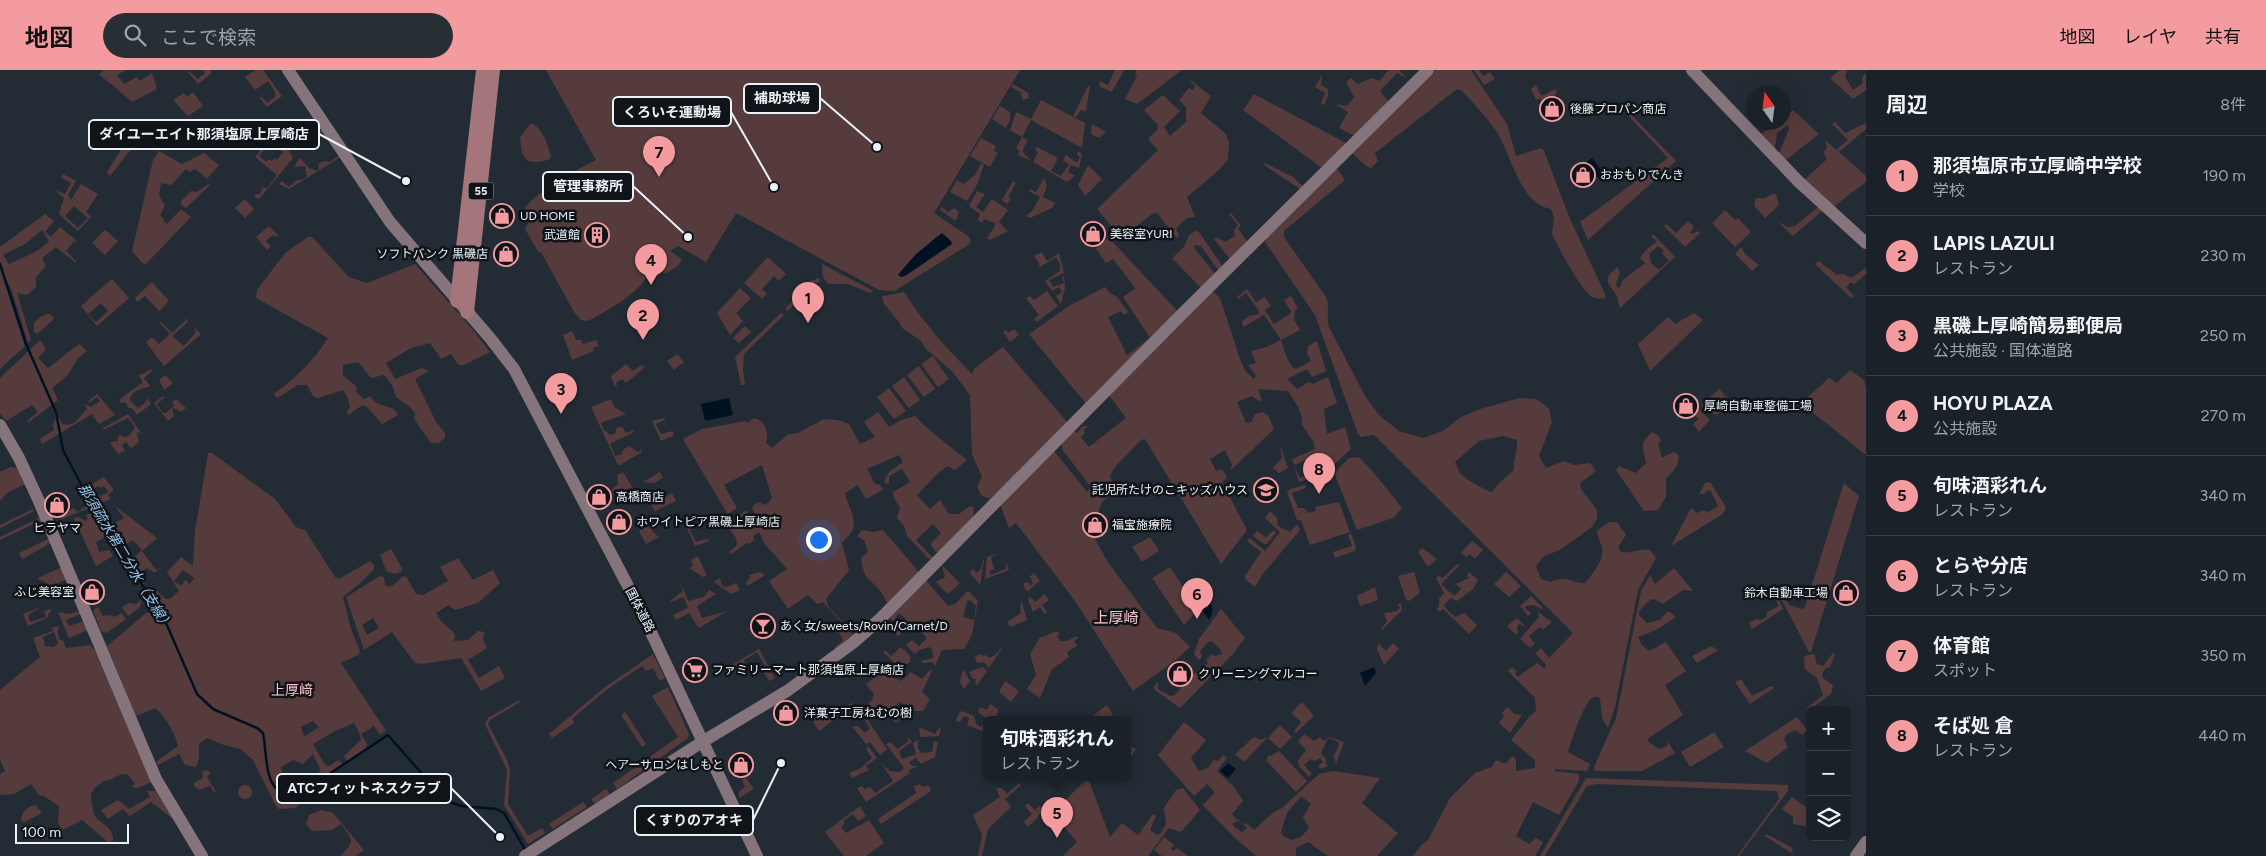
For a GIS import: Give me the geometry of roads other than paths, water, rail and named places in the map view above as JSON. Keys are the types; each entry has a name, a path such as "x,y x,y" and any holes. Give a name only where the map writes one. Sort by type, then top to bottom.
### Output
{"main road":[{"name":"55","path":"457,300 483,70"},
{"name":"55","path":"467,312 493,70"}],"street":[{"name":"国体道路","path":"288,70 390,222 490,338 514,369 639,607 757,856"},
{"path":"525,856 816,671 881,618 1182,314 1428,70"},
{"path":"1692,70 1799,182 1866,243"},
{"path":"0,425 36,492 156,779 202,856"},
{"path":"1856,856 1866,842"}],"water":[{"path":"1592,158 1604,174 1598,178 1587,162"},
{"path":"942,233 952,244 905,276 901,277 898,275 916,254"},
{"path":"729,398 733,415 705,421 701,404"},
{"path":"1209,601 1212,610 1209,620 1200,607"},
{"path":"1374,667 1376,673 1365,686 1360,673"},
{"path":"1228,763 1236,769 1228,778 1220,771"}],"waterway":[{"name":"那須疏水第二分水（支線）","path":"0,264 26,344 56,412 63,450 87,496 166,623 197,694 213,709 257,728 263,733 268,772 276,788 283,794 293,798 388,735 445,800 461,806 496,809 504,813 526,851"}],"place":[{"name":"後藤プロパン商店","path":"1552,109"},
{"name":"補助球場","path":"877,147"},
{"name":"おおもりでんき","path":"1583,175"},
{"name":"体育館","path":"659,177"},
{"name":"ダイユーエイト那須塩原上厚崎店","path":"406,181"},
{"name":"くろいそ運動場","path":"774,187"},
{"name":"UD HOME","path":"502,216"},
{"name":"美容室YURI","path":"1093,234"},
{"name":"武道館","path":"597,235"},
{"name":"管理事務所","path":"688,237"},
{"name":"ソフトバンク 黒磯店","path":"506,254"},
{"name":"HOYU PLAZA","path":"651,285"},
{"name":"那須塩原市立厚崎中学校","path":"808,323"},
{"name":"LAPIS LAZULI","path":"643,340"},
{"name":"厚崎自動車整備工場","path":"1686,406"},
{"name":"黒磯上厚崎簡易郵便局","path":"561,414"},
{"name":"託児所たけのこキッズハウス","path":"1266,490"},
{"name":"そば処 倉","path":"1319,494"},
{"name":"高橋商店","path":"599,497"},
{"name":"ヒラヤマ","path":"57,505"},
{"name":"ホワイトピア黒磯上厚崎店","path":"619,522"},
{"name":"福宝施療院","path":"1095,525"},
{"name":"ふじ美容室","path":"92,592"},
{"name":"鈴木自動車工場","path":"1846,593"},
{"name":"とらや分店","path":"1197,619"},
{"name":"あく女/sweets/Rovin/Carnet/D","path":"763,626"},
{"name":"ファミリーマート那須塩原上厚崎店","path":"695,670"},
{"name":"クリーニングマルコー","path":"1180,674"},
{"name":"洋菓子工房ねむの樹","path":"786,713"},
{"name":"くすりのアオキ","path":"781,763"},
{"name":"ヘアーサロンはしもと","path":"741,765"},
{"name":"ATCフィットネスクラブ","path":"500,837"},
{"name":"旬味酒彩れん","path":"1057,838"}],"district":[{"name":"上厚崎","path":"1116,618"},
{"name":"上厚﨑","path":"292,690"}]}
